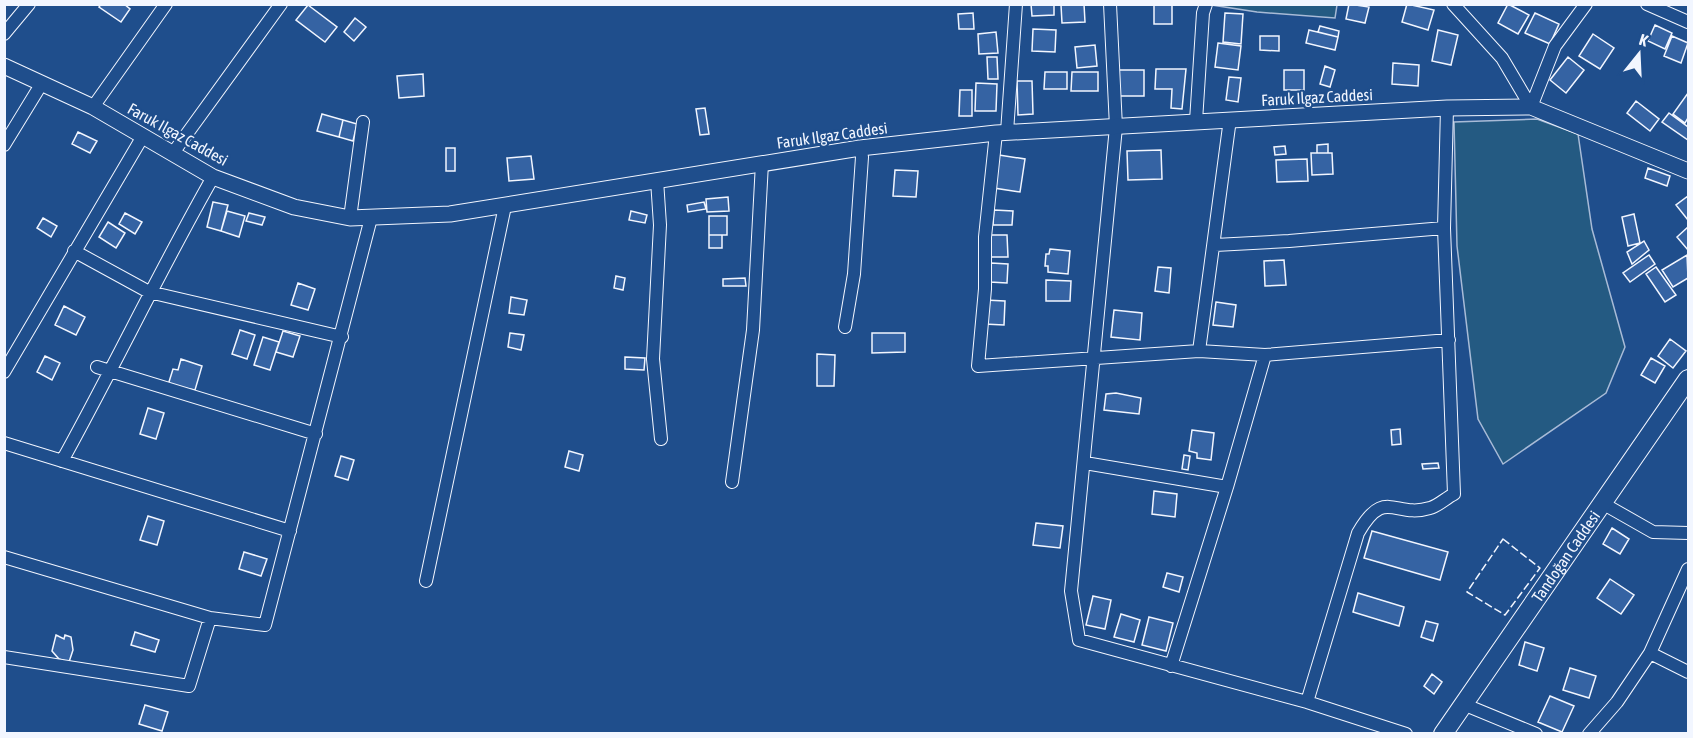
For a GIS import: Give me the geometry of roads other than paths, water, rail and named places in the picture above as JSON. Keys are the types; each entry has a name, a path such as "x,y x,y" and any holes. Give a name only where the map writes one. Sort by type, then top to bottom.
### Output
{"main road":[{"name":"Tandoğan Caddesi","path":"1443,734 1602,504 1686,389"}],"street":[{"path":"4,34 29,4"},
{"path":"93,107 166,4"},
{"path":"173,153 281,4"},
{"path":"1016,4 1001,133 985,237 985,289 978,366 1199,351 1265,356 1449,340"},
{"path":"1110,4 1116,127 1071,591 1079,640 1307,702 1406,734"},
{"path":"1196,121 1203,14 1206,4"},
{"path":"1453,4 1502,58 1531,107"},
{"path":"1531,107 1555,46 1587,4"},
{"path":"1647,4 1689,22"},
{"name":"Faruk Ilgaz Caddesi","path":"4,66 93,107 213,177 294,207 350,218 450,214 860,148 1001,133 1447,108 1531,107 1689,171"},
{"path":"4,145 42,83"},
{"path":"1307,702 1358,532 1369,513 1378,507 1427,509 1454,494 1444,228 1447,108"},
{"path":"1199,351 1230,119"},
{"path":"350,218 363,122"},
{"path":"4,372 143,136"},
{"path":"845,327 854,274 862,157 860,148"},
{"path":"732,482 753,330 762,163"},
{"path":"62,461 112,371 149,292 213,177"},
{"path":"657,180 660,225 653,359 661,439"},
{"path":"426,581 505,206"},
{"path":"4,557 210,618 265,625 342,337 371,218"},
{"path":"1215,244 1289,241 1444,228"},
{"path":"74,251 149,292 342,337"},
{"path":"1171,666 1265,356"},
{"path":"97,367 316,435"},
{"path":"4,443 290,531"},
{"path":"1085,463 1227,487"},
{"path":"1602,504 1653,532 1689,533"},
{"path":"1589,734 1617,702 1650,653 1689,569"},
{"path":"4,657 189,686 210,618"},
{"path":"1650,653 1689,672"},
{"path":"1464,704 1536,734"}]}
